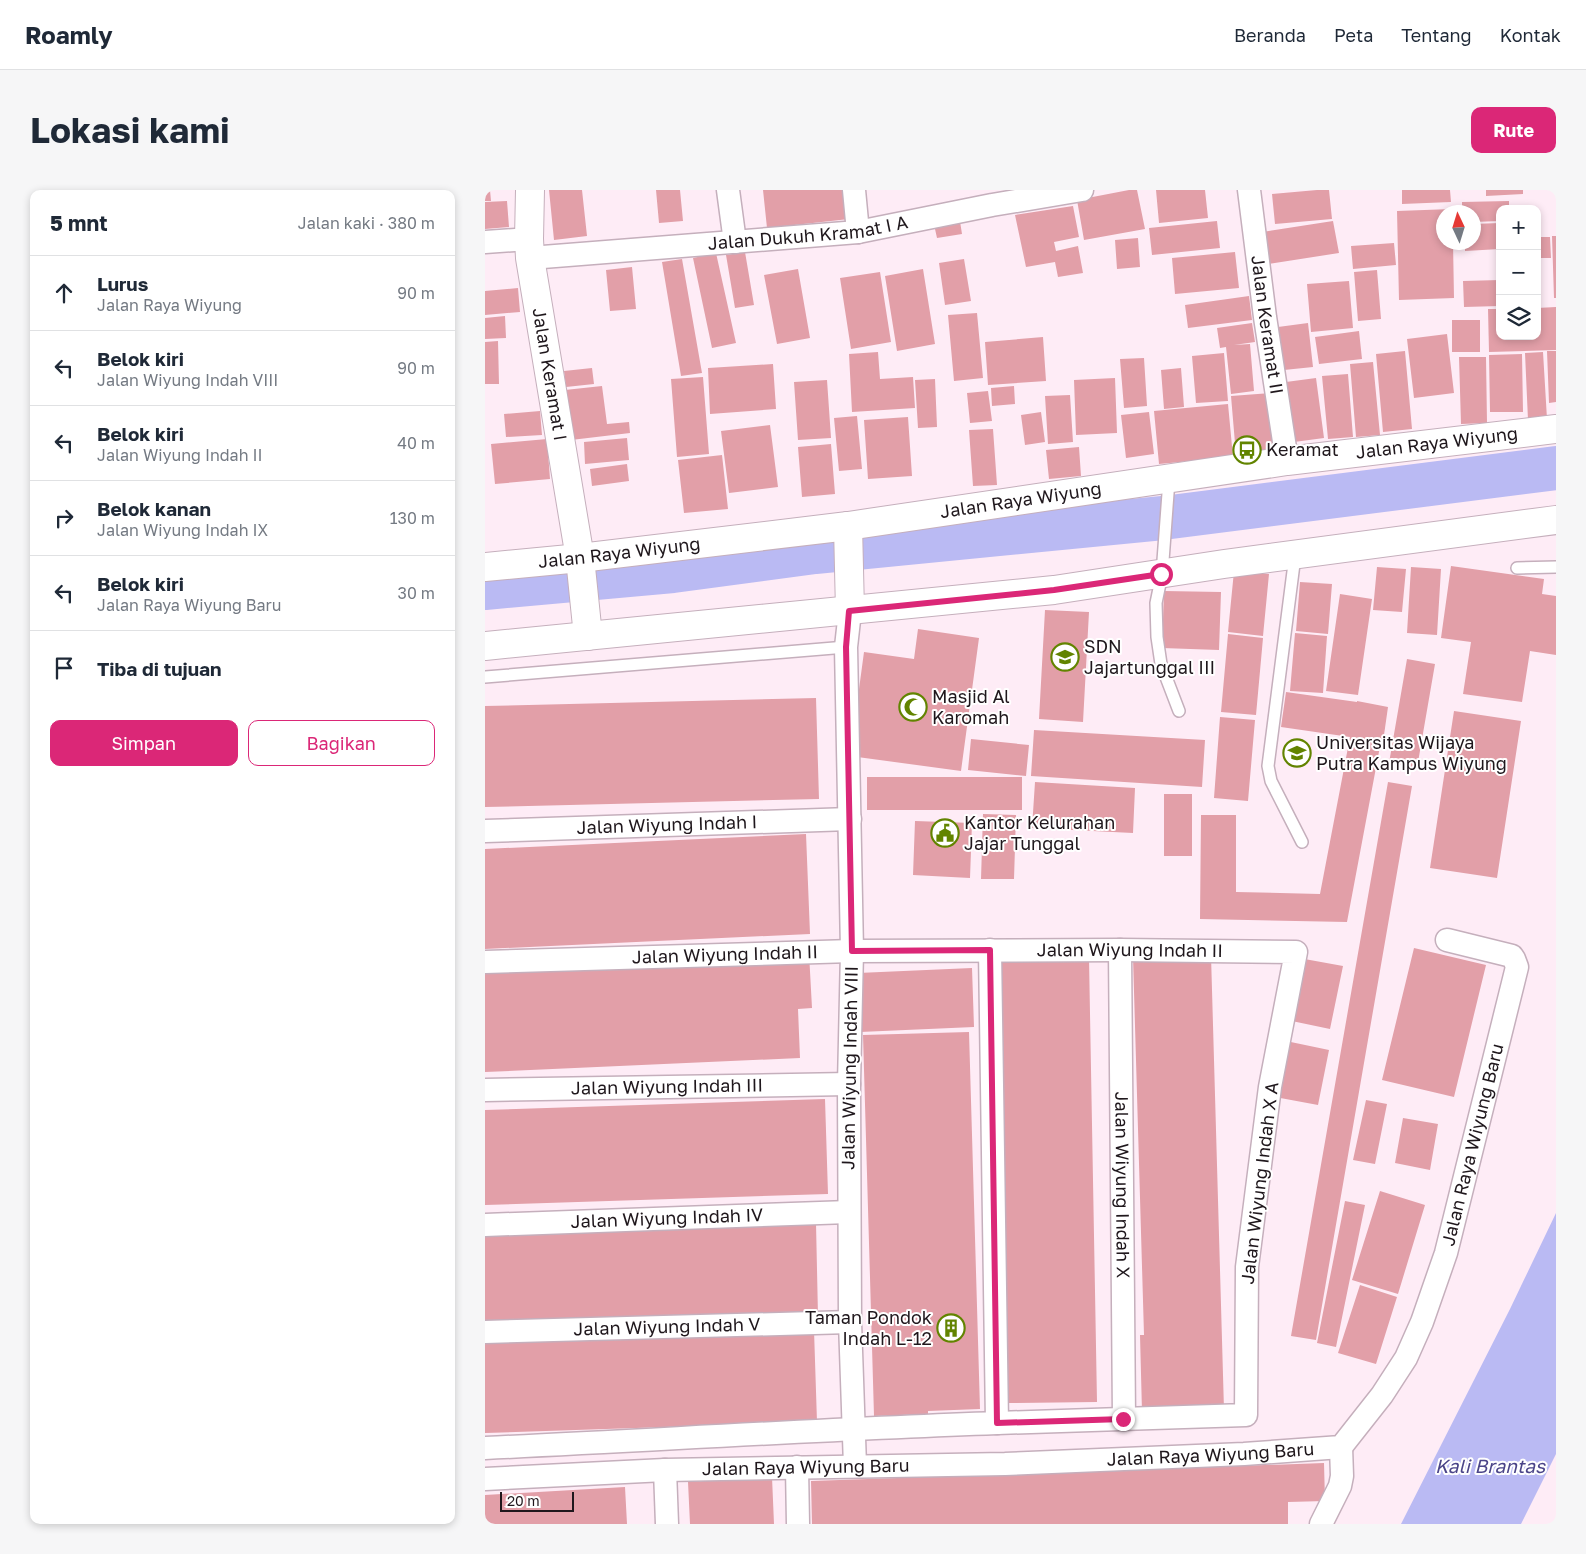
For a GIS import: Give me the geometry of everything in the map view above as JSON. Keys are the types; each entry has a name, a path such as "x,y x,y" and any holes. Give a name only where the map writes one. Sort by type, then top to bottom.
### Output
{"main road":[{"name":"Jalan Keramat I","path":"530,190 529,249 581,568 587,629"},
{"name":"Jalan Raya Wiyung","path":"485,567 581,568 848,533 1287,461 1556,429"},
{"path":"485,646 587,629 1054,590 1162,566 1295,556 1556,520"},
{"path":"848,533 849,608"}],"street":[{"path":"728,190 735,242"},
{"path":"854,190 858,232"},
{"name":"Jalan Dukuh Kramat I A","path":"485,242 529,249 735,242 858,232 1017,195 1082,190"},
{"name":"Jalan Keramat II","path":"1249,190 1265,317 1287,461"},
{"name":"Jalan Wiyung Indah VIII","path":"849,608 846,647 852,951 849,1212 850,1322 855,1466"},
{"name":"Jalan Wiyung Indah I","path":"485,831 850,819"},
{"name":"Jalan Raya Wiyung Baru","path":"485,1479 665,1470 1005,1464 1244,1454 1341,1447 1382,1395 1406,1358 1425,1313 1446,1253 1517,966 1512,956 1447,940"},
{"path":"990,950 997,1423"},
{"name":"Jalan Wiyung Indah II","path":"485,962 852,951 1120,950 1296,952"},
{"name":"Jalan Wiyung Indah X","path":"1120,950 1123,1419"},
{"name":"Jalan Wiyung Indah X A","path":"1246,1415 1247,1267 1271,1087 1296,952"},
{"name":"Jalan Wiyung Indah III","path":"485,1090 849,1084"},
{"name":"Jalan Wiyung Indah IV","path":"485,1226 849,1212"},
{"name":"Jalan Wiyung Indah V","path":"485,1332 850,1322"},
{"name":"Jalan Raya Wiyung Baru","path":"485,1448 997,1423 1246,1415"},
{"path":"1321,1524 1340,1486 1342,1476 1341,1447"},
{"path":"797,1467 799,1524"},
{"path":"665,1470 667,1524"}],"lane":[{"path":"1169,480 1162,566 1156,603 1157,637 1161,664 1179,711"},
{"path":"1295,556 1268,766 1271,781 1302,842"},
{"path":"1517,568 1556,568"},
{"path":"485,676 846,647"}],"water":[{"name":"Kali Brantas","path":"1556,1213 1556,1454 1521,1524 1401,1524 1510,1309"}],"building":[{"path":"485,190 490,190 491,201 485,201"},
{"path":"549,190 582,190 587,236 554,240"},
{"path":"656,190 680,190 683,221 659,223"},
{"path":"763,190 845,190 849,219 767,228"},
{"path":"1137,190 1145,229 1084,240 1077,200"},
{"path":"1156,190 1205,190 1208,218 1159,223"},
{"path":"1329,190 1332,219 1275,224 1272,194"},
{"path":"1402,190 1450,190 1451,202 1402,204"},
{"path":"1486,190 1523,190 1523,194 1486,196"},
{"path":"507,201 509,227 485,229 485,202"},
{"path":"1509,201 1509,205 1496,205 1496,221 1481,222 1481,205 1462,205 1462,202"},
{"path":"1073,206 1079,237 1054,242 1056,251 1078,246 1083,273 1058,277 1055,262 1026,267 1015,215"},
{"path":"1436,210 1436,250 1453,250 1454,298 1399,300 1397,211"},
{"path":"959,215 962,234 937,238 933,220"},
{"path":"1217,221 1220,248 1152,255 1149,228"},
{"path":"1333,221 1339,253 1268,264 1262,232"},
{"path":"1496,223 1496,249 1465,251 1481,250 1481,224"},
{"path":"1552,236 1556,236 1556,298 1554,298"},
{"path":"1541,237 1550,237 1551,258 1541,258"},
{"path":"1138,238 1140,267 1117,269 1115,240"},
{"path":"1394,243 1396,265 1353,269 1351,246"},
{"path":"745,252 754,305 735,308 726,255"},
{"path":"1235,252 1239,288 1175,294 1172,258"},
{"path":"716,253 736,343 712,348 693,258"},
{"path":"682,259 702,373 681,376 662,262"},
{"path":"964,259 971,301 945,305 939,263"},
{"path":"632,267 636,309 610,311 606,270"},
{"path":"798,269 810,338 777,344 764,275"},
{"path":"923,269 935,344 897,351 885,276"},
{"path":"1377,270 1381,319 1358,321 1354,272"},
{"path":"880,272 891,342 851,349 840,278"},
{"path":"1496,280 1496,306 1464,307 1463,281"},
{"path":"1349,281 1353,328 1311,332 1307,284"},
{"path":"518,288 520,312 485,315 485,291"},
{"path":"1249,296 1252,320 1188,328 1185,305"},
{"path":"1556,307 1556,350 1489,352 1488,309 1496,309 1496,340 1541,340 1541,308"},
{"path":"977,313 983,378 954,381 948,315"},
{"path":"505,316 506,338 485,339 485,318"},
{"path":"1452,320 1480,320 1480,352 1452,352"},
{"path":"1252,323 1255,342 1234,345 1250,344 1254,391 1231,394 1226,347 1220,348 1217,328"},
{"path":"1308,323 1313,367 1284,370 1278,327"},
{"path":"1359,331 1362,359 1319,364 1315,337"},
{"path":"1447,334 1454,393 1414,398 1407,339"},
{"path":"1043,337 1046,381 988,385 985,342"},
{"path":"498,341 499,384 485,384 485,342"},
{"path":"1405,351 1412,429 1383,432 1376,354"},
{"path":"1547,351 1556,351 1556,402 1549,403"},
{"path":"878,352 880,379 913,377 915,408 852,412 849,354"},
{"path":"1543,352 1547,419 1528,420 1525,353"},
{"path":"1224,353 1228,401 1196,403 1192,356"},
{"path":"1522,354 1523,412 1490,412 1489,355"},
{"path":"1459,357 1486,357 1487,423 1461,424"},
{"path":"1144,358 1147,406 1124,408 1120,359"},
{"path":"1373,362 1380,435 1356,437 1350,364"},
{"path":"773,364 776,409 710,414 708,368"},
{"path":"592,368 594,384 566,387 564,371"},
{"path":"1181,368 1184,407 1164,409 1161,370"},
{"path":"1348,374 1353,437 1328,439 1322,376"},
{"path":"703,377 709,454 677,457 671,379"},
{"path":"1115,378 1117,433 1076,435 1074,380"},
{"path":"1316,378 1324,438 1294,442 1286,382"},
{"path":"935,379 937,427 918,428 915,380"},
{"path":"827,380 831,438 798,440 794,382"},
{"path":"602,386 607,424 629,422 630,433 571,440 565,390"},
{"path":"1014,386 1015,404 992,406 991,388"},
{"path":"988,391 992,421 970,423 967,393"},
{"path":"1271,393 1275,452 1236,455 1231,396"},
{"path":"1070,395 1073,442 1048,444 1045,396"},
{"path":"1228,404 1233,457 1159,464 1154,411"},
{"path":"540,411 542,435 506,437 504,414"},
{"path":"1041,412 1045,442 1025,445 1021,415"},
{"path":"1149,412 1154,454 1126,458 1121,415"},
{"path":"857,416 862,469 839,471 834,418"},
{"path":"908,417 912,476 868,479 864,420"},
{"path":"770,425 778,487 729,493 721,431"},
{"path":"993,429 997,485 973,486 969,430"},
{"path":"627,438 629,460 585,464 584,442"},
{"path":"547,439 550,479 495,484 491,444"},
{"path":"831,444 835,494 802,497 798,447"},
{"path":"1079,447 1081,476 1049,479 1046,450"},
{"path":"722,455 728,509 684,513 678,460"},
{"path":"627,464 629,481 592,486 590,469"},
{"path":"1451,566 1544,579 1542,594 1556,596 1556,655 1530,651 1522,702 1463,694 1471,642 1441,638"},
{"path":"1377,567 1406,569 1402,612 1373,610"},
{"path":"1411,567 1441,569 1437,635 1407,633"},
{"path":"1234,571 1269,574 1263,636 1228,632"},
{"path":"1300,582 1332,584 1328,634 1296,631"},
{"path":"1164,591 1221,592 1219,650 1162,648"},
{"path":"1340,594 1372,599 1358,695 1326,691"},
{"path":"1045,610 1089,612 1083,722 1039,719"},
{"name":"Masjid Al Karomah","path":"918,629 979,638 961,771 850,756 864,652 914,659"},
{"path":"1295,633 1327,636 1323,693 1290,691"},
{"path":"1228,634 1263,638 1256,715 1221,712"},
{"path":"1407,659 1435,664 1417,768 1389,763"},
{"path":"1286,692 1388,707 1383,742 1381,741 1347,922 1200,919 1201,815 1236,815 1236,892 1320,894 1350,737 1281,727"},
{"path":"816,698 819,799 485,807 485,706"},
{"path":"1454,711 1521,721 1497,878 1430,868"},
{"path":"1220,717 1255,720 1248,801 1214,798"},
{"path":"1034,730 1205,740 1202,787 1031,776"},
{"path":"971,739 1029,745 1026,776 968,770"},
{"path":"867,777 1022,777 1022,810 867,810"},
{"path":"1035,782 1135,788 1133,833 1032,828"},
{"path":"1388,782 1412,786 1316,1340 1291,1336"},
{"path":"1164,794 1192,794 1192,856 1164,856"},
{"path":"983,814 1016,815 1014,879 981,879"},
{"path":"915,821 972,823 970,878 913,875"},
{"path":"806,834 810,934 485,949 485,849"},
{"path":"1414,948 1486,965 1454,1097 1382,1080"},
{"path":"809,953 812,1008 798,1009 800,1058 485,1072 485,967"},
{"path":"1211,955 1224,1410 1142,1412 1140,1335 1144,1335 1133,957"},
{"path":"1089,958 1097,1402 1007,1403 998,959"},
{"path":"1299,958 1343,966 1330,1029 1287,1020"},
{"path":"972,968 974,1027 860,1032 858,973"},
{"path":"969,1032 980,1409 928,1411 928,1414 874,1416 863,1035"},
{"path":"1286,1041 1329,1050 1318,1105 1275,1097"},
{"path":"825,1099 828,1194 485,1205 485,1110"},
{"path":"1366,1100 1387,1104 1375,1164 1353,1160"},
{"path":"1403,1118 1438,1124 1430,1170 1395,1163"},
{"path":"1380,1191 1425,1205 1398,1294 1352,1280"},
{"path":"1345,1201 1365,1205 1336,1347 1317,1343"},
{"path":"816,1223 818,1316 485,1324 485,1230"},
{"path":"1360,1285 1397,1297 1376,1364 1338,1353"},
{"path":"814,1330 817,1422 485,1433 485,1341"},
{"path":"1324,1463 1325,1501 1288,1502 1288,1524 812,1524 811,1481"},
{"path":"772,1477 774,1524 690,1524 688,1482"},
{"path":"625,1487 627,1524 485,1524 485,1495"}],"waterway":[{"path":"485,588 673,571 815,552 1163,518 1556,468"}],"place":[{"name":"Keramat","path":"1247,450"},
{"name":"SDN Jajartunggal III","path":"1065,657"},
{"name":"Masjid Al Karomah","path":"913,707"},
{"name":"Universitas Wijaya Putra Kampus Wiyung","path":"1297,753"},
{"name":"Kantor Kelurahan Jajar Tunggal","path":"945,833"},
{"name":"Taman Pondok Indah L-12","path":"951,1328"}],"route":[{"path":"1123,1419 997,1423 990,950 852,951 846,647 849,611 1054,590 1161,574"}]}
